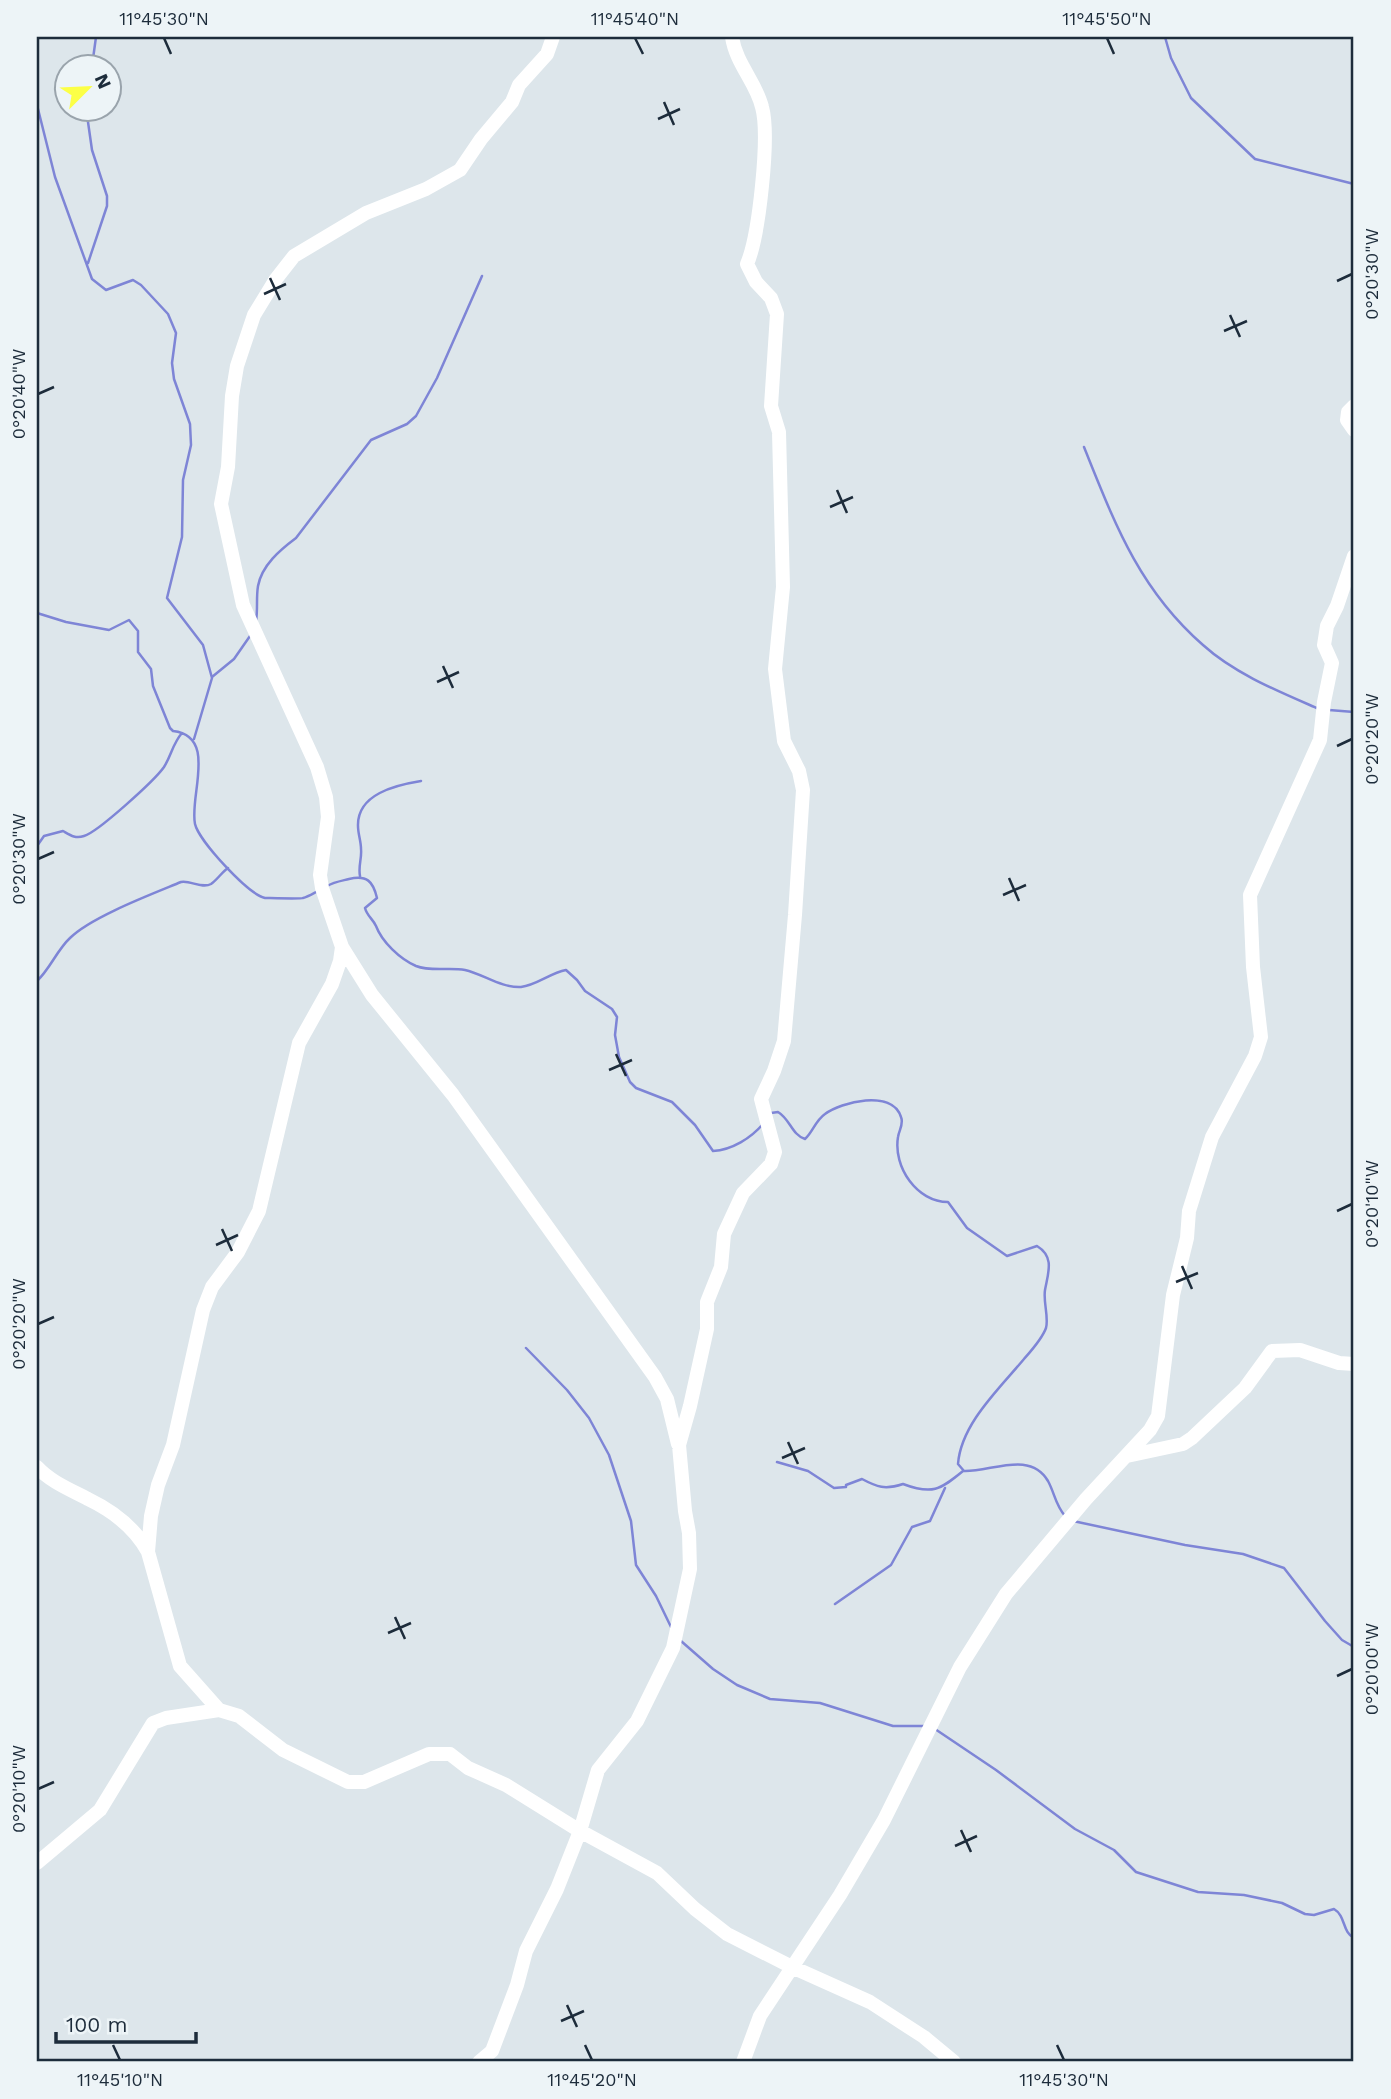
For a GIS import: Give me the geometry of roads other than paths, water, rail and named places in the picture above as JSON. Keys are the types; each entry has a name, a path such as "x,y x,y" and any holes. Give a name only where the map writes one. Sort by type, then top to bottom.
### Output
{"street":[{"path":"479,2062 492,2051 517,1985 526,1951 557,1889 580,1831 598,1770 637,1721 673,1648 690,1569 690,1533 685,1511 679,1446 667,1399 655,1377 453,1095 372,995 342,947 320,875 328,817 326,797 317,767 243,605 221,504 228,467 232,396 237,366 254,315 276,279 294,256 366,213 426,189 460,170 481,139 512,102 519,85 547,54 553,37"},
{"path":"679,1446 707,1329 707,1302 721,1267 724,1234 743,1193 771,1164 775,1152 761,1098 784,1041 803,790 799,771 784,741 775,669 783,587 779,432 771,406 777,314 771,298 756,282 747,264 752,252 762,185 762,107 734,51 732,37"},
{"path":"1354,406 1348,412 1347,420 1354,430"},
{"path":"743,2062 760,2016 840,1895 884,1820 960,1667 1006,1594 1150,1430 1157,1416 1173,1295 1187,1238 1189,1211 1212,1137 1255,1056 1261,1037 1253,967 1250,895 1320,740 1332,663 1324,645 1326,626 1337,606 1354,556"},
{"path":"148,1552 151,1516 158,1485 173,1445 203,1310 212,1287 238,1252 259,1211 299,1043 332,984 342,947"},
{"path":"1126,1456 1182,1444 1192,1438 1245,1388 1272,1351 1300,1350 1339,1363 1354,1364"},
{"path":"37,1467 46,1477 92,1500 139,1535 148,1552 180,1666 219,1710"},
{"path":"37,1863 100,1810 153,1723 166,1718 219,1710 239,1716 283,1750 348,1782 364,1782 429,1754 450,1754 468,1768 506,1785 580,1831 657,1873 695,1909 727,1934 870,2002 924,2037 954,2062"}],"waterway":[{"path":"94,52 96,37"},
{"path":"1165,37 1171,58 1191,98 1255,159 1354,184"},
{"path":"37,105 55,177 92,279 106,290 133,280 141,285 168,314 176,333 172,363 174,379 190,424 191,445 183,480 182,537 167,598 203,645 212,678 194,739"},
{"path":"88,122 92,150 107,196 107,206 88,263"},
{"path":"256,621 258,586 263,571 278,553 296,538 371,440 407,424 416,416 437,378 482,276"},
{"path":"1084,447 1131,554 1145,578 1181,624 1229,665 1258,682 1319,709"},
{"path":"37,613 109,630 129,620 138,631 138,652 151,669 153,686 170,728 187,735 195,744 199,769 194,812 198,832 236,877 265,898 301,898 318,891"},
{"path":"212,677 234,659 250,636"},
{"path":"1329,710 1354,712"},
{"path":"37,846 44,836 63,831 81,837 101,825 159,774 182,733"},
{"path":"360,876 358,826 359,815 364,806 380,793 421,781"},
{"path":"37,981 65,943 92,922 181,882 204,886 211,884 228,868"},
{"path":"327,886 355,878 368,881 377,898 365,908 367,913 387,944 416,966 465,970 514,987 533,984 566,970 585,991 612,1009 617,1017 615,1035 619,1057 630,1082 636,1088 672,1102 695,1125 713,1151 741,1142 763,1124"},
{"path":"771,1113 778,1112 782,1115 797,1134 805,1139 822,1117 842,1105 866,1100 888,1103 896,1108 901,1117 897,1148 899,1160 909,1181 917,1189 926,1196 948,1202 967,1228 1007,1256 1037,1246 1043,1250 1049,1266 1045,1295 1046,1328 1036,1345 974,1421 966,1435 958,1464 964,1471 1021,1464 1031,1466 1048,1481 1065,1516"},
{"path":"526,1348 567,1390 589,1418 609,1455 631,1521 636,1565 656,1596 671,1627"},
{"path":"777,1462 808,1471 834,1488 846,1487 862,1479 881,1487 903,1484 929,1490 948,1483 963,1471"},
{"path":"835,1604 891,1565 912,1527 930,1521 945,1488"},
{"path":"1073,1521 1185,1545 1243,1554 1284,1568 1325,1621 1342,1640 1354,1647"},
{"path":"681,1641 713,1669 737,1685 770,1699 820,1703 893,1726 925,1726"},
{"path":"935,1729 1075,1829 1114,1850 1136,1872 1198,1892 1244,1895 1282,1903 1305,1914 1314,1915 1334,1909 1354,1938"}]}
